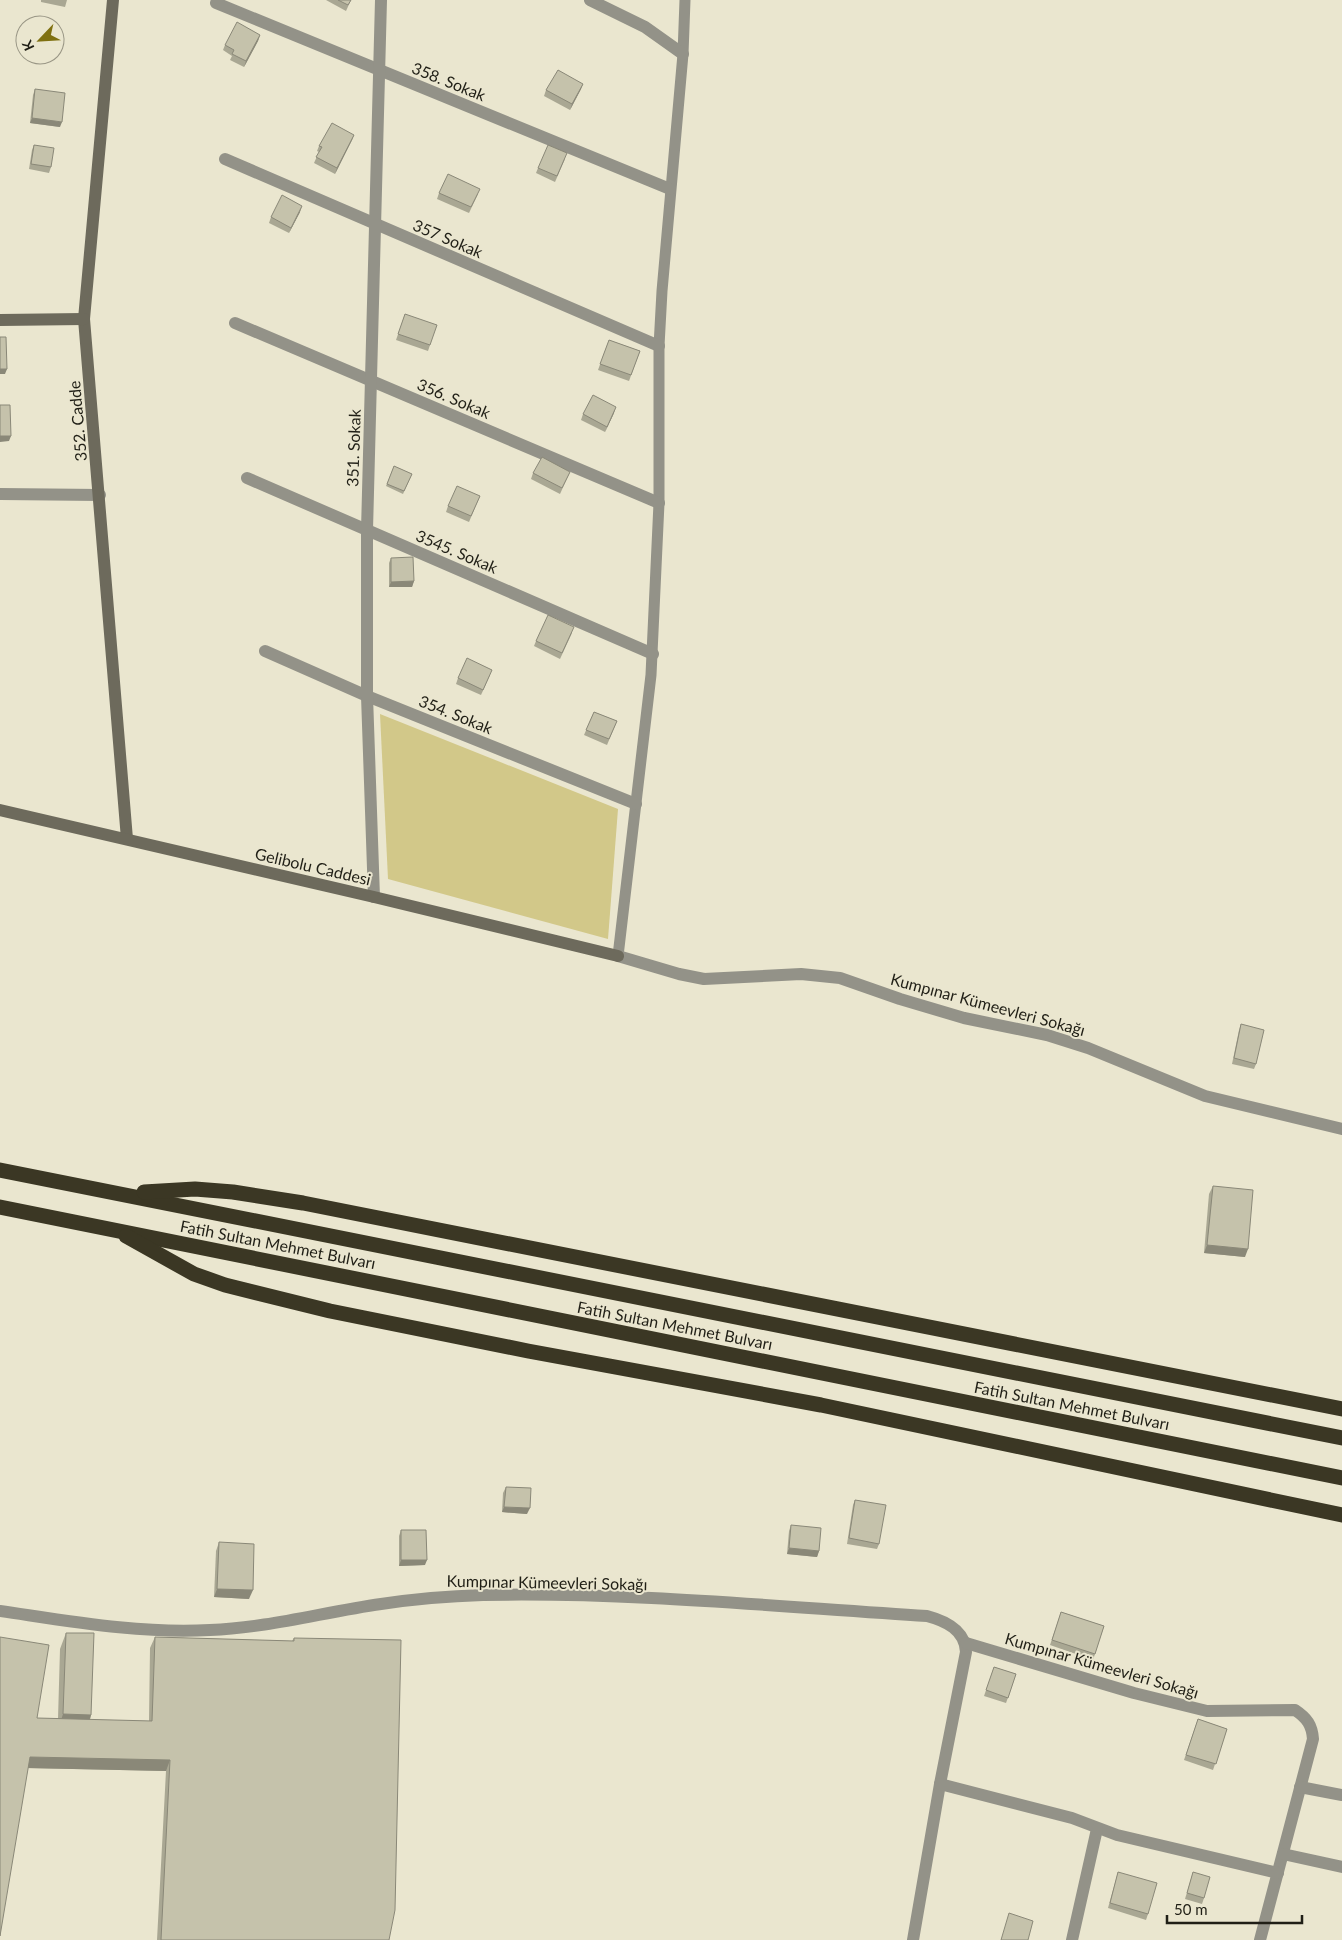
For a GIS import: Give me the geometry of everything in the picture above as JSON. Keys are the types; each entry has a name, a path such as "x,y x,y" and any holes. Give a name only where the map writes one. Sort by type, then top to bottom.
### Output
{"highway":[{"name":"Fatih Sultan Mehmet Bulvarı","path":"0,1170 123,1193 1342,1438"},
{"path":"123,1193 195,1189 233,1192 303,1203 1342,1409"},
{"name":"Fatih Sultan Mehmet Bulvarı","path":"0,1208 114,1229 1342,1478"},
{"path":"114,1229 194,1274 225,1285 330,1311 528,1351 821,1405 1342,1515"}],"street":[{"name":"352. Cadde","path":"113,0 84,319 127,839"},
{"name":"351. Sokak","path":"374,897 367,696 367,530 381,0"},
{"path":"590,0 644,26 682,54"},
{"name":"358. Sokak","path":"216,3 670,189"},
{"name":"357 Sokak","path":"225,159 659,346"},
{"path":"0,320 84,319"},
{"name":"356. Sokak","path":"235,323 659,503"},
{"name":"3545. Sokak","path":"247,478 653,654"},
{"path":"0,494 100,495"},
{"name":"354. Sokak","path":"265,651 367,696 636,804"},
{"name":"Gelibolu Caddesi","path":"0,810 618,956"},
{"name":"Kumpınar Kümeevleri Sokağı","path":"618,956 679,974 704,979 801,974 840,978 900,1000 964,1018 1047,1035 1088,1048 1205,1096 1342,1129"},
{"name":"Kumpınar Kümeevleri Sokağı","path":"0,1611 108,1626 157,1630 209,1630 252,1626 381,1603 436,1597 560,1595 681,1600 927,1616 944,1621 952,1626 966,1643 1134,1693 1207,1711 1295,1710 1306,1717 1312,1728 1313,1739 1260,1940"},
{"path":"913,1940 940,1784 966,1652 966,1643"},
{"path":"940,1784 1072,1818 1117,1836 1278,1873"},
{"path":"1300,1787 1342,1795"},
{"path":"1072,1940 1097,1829"},
{"path":"1283,1854 1342,1867"}],"lane":[{"path":"618,956 653,654 659,503 659,346 685,0"}],"shaded area":[{"path":"380,714 618,809 608,939 388,879"}],"building":[{"path":"338,0 351,0 348,5"},
{"path":"237,22 260,35 246,61 232,54 234,50 225,45"},
{"path":"558,70 583,84 572,104 546,90"},
{"path":"35,89 65,93 62,122 32,118"},
{"path":"332,123 354,135 337,168 316,157 322,147 319,146"},
{"path":"34,145 54,148 51,167 31,164"},
{"path":"548,145 567,153 557,176 538,168"},
{"path":"448,174 480,189 471,207 439,193"},
{"path":"282,195 302,206 291,228 271,217"},
{"path":"405,314 437,325 430,345 398,334"},
{"path":"0,337 6,337 7,369 0,369"},
{"path":"609,340 640,351 631,375 600,364"},
{"path":"593,395 616,407 607,427 583,414"},
{"path":"0,405 10,405 11,436 0,436"},
{"path":"542,457 570,472 562,488 533,473"},
{"path":"394,466 412,474 404,491 387,484"},
{"path":"457,486 480,496 471,516 448,506"},
{"path":"413,557 414,581 391,582 391,558"},
{"path":"548,615 574,627 562,653 536,641"},
{"path":"467,658 492,670 483,690 458,678"},
{"path":"594,712 617,721 609,739 586,730"},
{"path":"1241,1024 1264,1030 1256,1064 1234,1058"},
{"path":"1213,1186 1253,1190 1248,1249 1207,1245"},
{"path":"506,1487 531,1488 530,1508 504,1507"},
{"path":"855,1500 886,1505 879,1544 849,1538"},
{"path":"791,1525 821,1528 819,1551 789,1548"},
{"path":"401,1530 426,1530 427,1560 401,1560"},
{"path":"219,1542 254,1544 253,1590 217,1589"},
{"path":"1061,1612 1104,1626 1095,1654 1052,1640"},
{"path":"66,1633 94,1633 91,1715 63,1714"},
{"path":"0,1637 49,1645 37,1718 152,1721 155,1637 294,1641 294,1638 401,1640 395,1910 389,1940 161,1940 170,1760 30,1757 0,1936"},
{"path":"994,1667 1016,1674 1008,1698 986,1690"},
{"path":"1198,1719 1227,1729 1216,1764 1186,1755"},
{"path":"1118,1872 1157,1883 1148,1914 1110,1903"},
{"path":"1193,1872 1210,1877 1204,1898 1187,1893"},
{"path":"1009,1913 1033,1921 1028,1940 1001,1940"}]}
